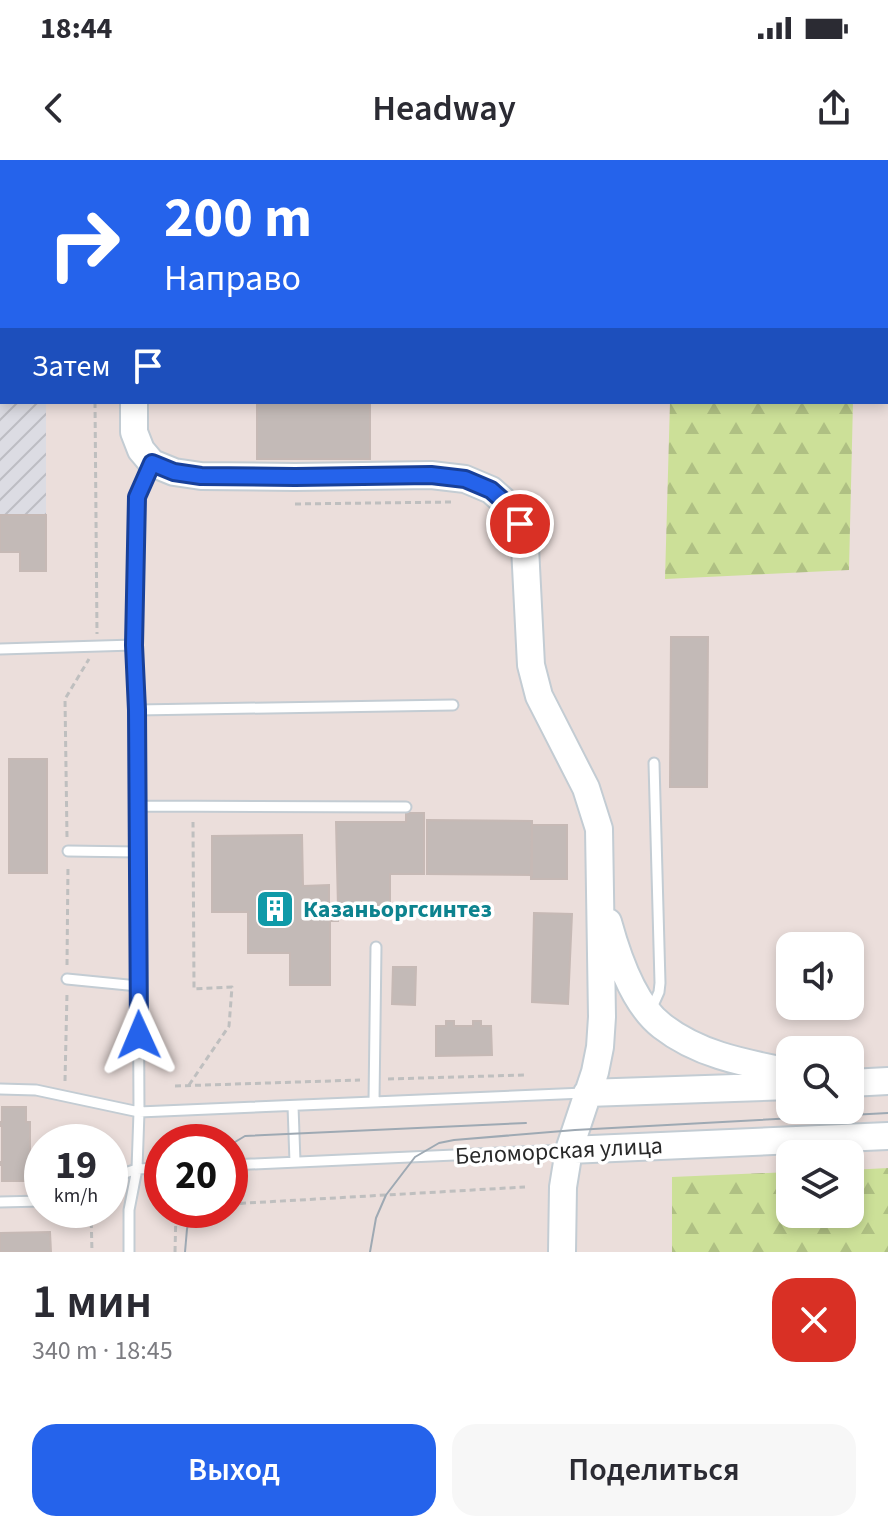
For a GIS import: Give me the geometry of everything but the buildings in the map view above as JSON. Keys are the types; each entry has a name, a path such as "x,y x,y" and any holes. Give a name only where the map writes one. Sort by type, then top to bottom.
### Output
{"main road":[{"path":"134,404 134,432 141,450 152,463 174,472 201,476 431,475 465,479 491,490 508,505 520,524 525,547 531,665 539,696 586,788 599,829 600,1047 595,1072 569,1150 563,1187 562,1252"},
{"path":"600,896 632,987 661,1026 713,1054 776,1069"},
{"path":"864,1082 888,1081"},
{"path":"587,1093 776,1086"},
{"name":"Беломорская улица","path":"569,1150 888,1136"}],"lane":[{"path":"129,1252 129,1210 137,1169 139,1112 134,645 137,497 152,463"},
{"path":"0,649 134,645"},
{"path":"137,710 453,705"},
{"path":"649,1013 660,983 654,763"},
{"path":"137,806 406,807"},
{"path":"68,851 137,852"},
{"path":"374,1102 376,947"},
{"path":"67,979 138,986"},
{"path":"0,1089 36,1090 139,1112 587,1093"},
{"path":"293,1106 295,1162"},
{"name":"Беломорская улица","path":"248,1164 569,1150"},
{"path":"128,1172 144,1169"},
{"path":"0,1202 24,1201"}],"path":[{"path":"65,1081 68,851 65,699 97,646 95,404"},
{"path":"295,504 451,502"},
{"path":"189,1085 229,1026 232,987 194,989 193,822"},
{"path":"175,1086 524,1075"},
{"path":"248,1203 525,1187"},
{"path":"91,1228 92,1252"},
{"path":"175,1252 176,1228"}],"shaded area":[{"path":"0,404 46,404 46,515 0,515"}],"green space":[{"path":"670,404 853,404 849,570 665,579"},
{"path":"888,1168 888,1252 672,1252 672,1177 776,1173 776,1228 864,1228 864,1169"}],"tram line":[{"path":"370,1252 376,1218 386,1195 415,1157 439,1143 575,1130 888,1113"},
{"path":"248,1136 526,1123"},
{"path":"185,1252 187,1228"}],"place":[{"name":"Казаньоргсинтез","path":"275,909"}],"route":[{"path":"139,1035 134,645 137,497 152,463 174,472 201,476 431,475 465,479 491,490 508,505 520,524"}]}
